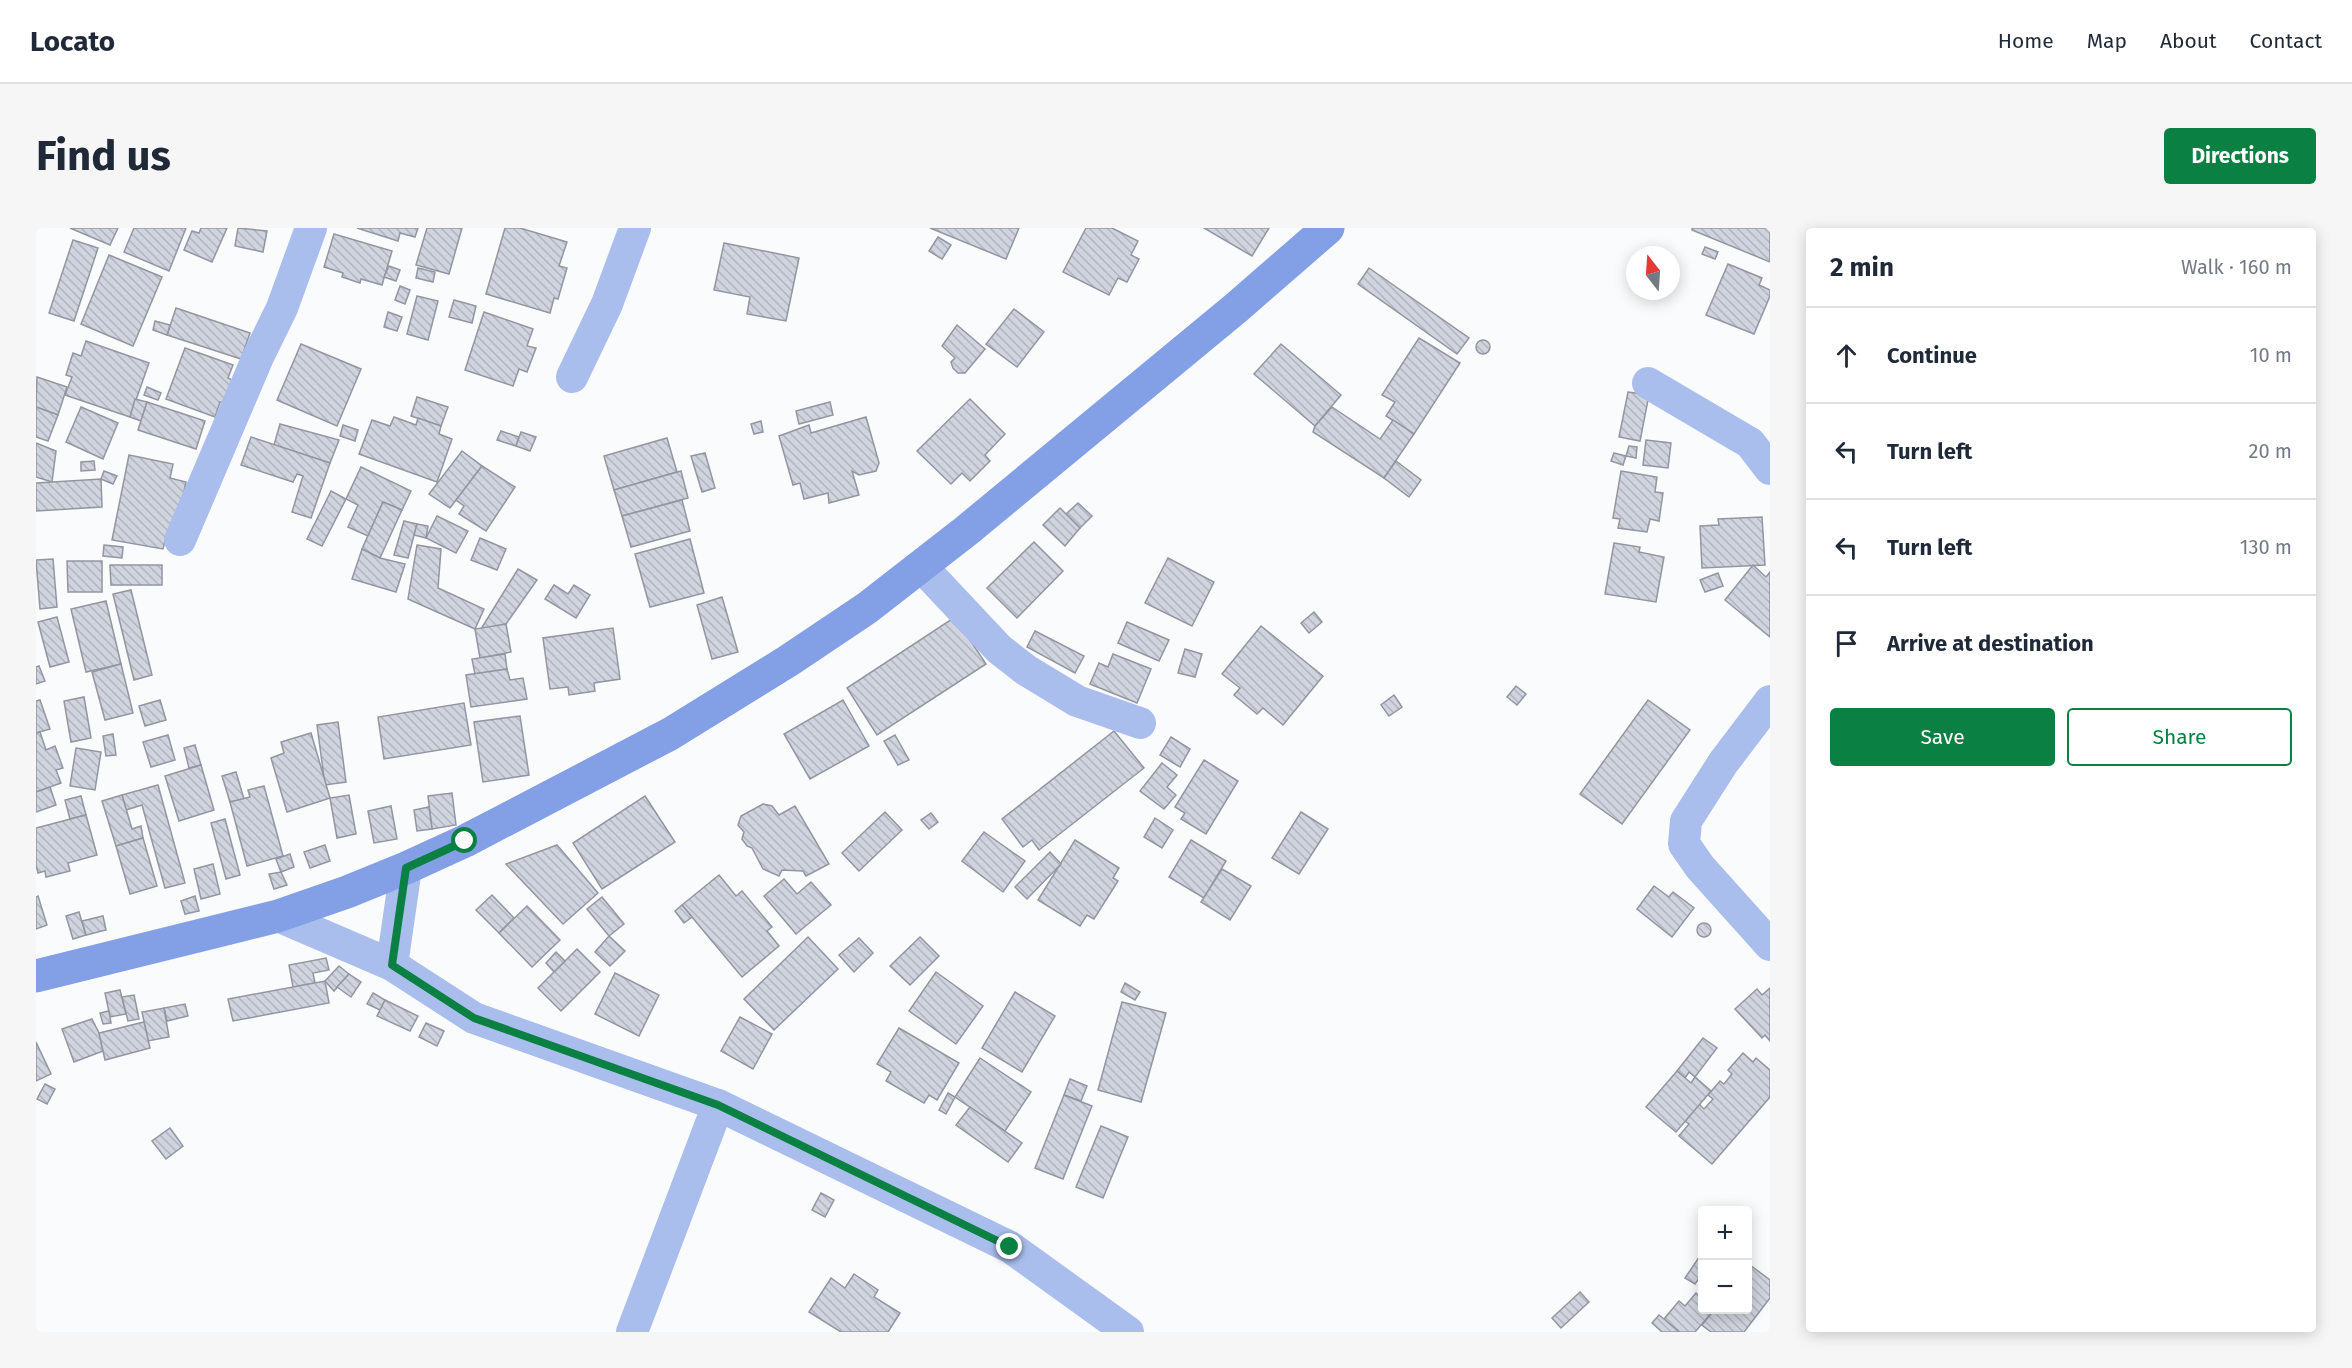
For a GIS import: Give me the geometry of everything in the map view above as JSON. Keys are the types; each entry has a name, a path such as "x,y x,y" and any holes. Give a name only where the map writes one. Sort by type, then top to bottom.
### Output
{"street":[{"path":"180,540 258,357 282,308 311,228"},
{"path":"572,377 607,304 635,228"},
{"path":"36,976 278,916 406,868 475,836 670,734 789,661 867,608 966,531 1227,316 1328,228"},
{"path":"1648,383 1750,443 1770,468"},
{"path":"921,566 999,649 1026,670 1077,701 1140,723"},
{"path":"1770,701 1723,763 1686,821 1684,844 1700,867 1770,945"},
{"path":"392,965 406,868"},
{"path":"278,916 392,965 474,1018 718,1105 1010,1247 1128,1332"},
{"path":"632,1332 718,1105"}],"building":[{"path":"70,228 118,228 110,245"},
{"path":"134,228 186,228 169,271 124,252"},
{"path":"201,228 227,228 212,262 184,250 192,231 199,233"},
{"path":"238,228 267,231 263,252 235,246"},
{"path":"357,228 418,228 415,237 400,233 398,241"},
{"path":"427,228 462,228 449,274 416,265"},
{"path":"505,228 520,228 567,242 559,266 567,268 558,299 554,298 550,313 486,294"},
{"path":"930,228 1019,228 1006,259"},
{"path":"1086,228 1112,228 1138,241 1131,255 1139,259 1127,282 1118,278 1109,295 1063,272"},
{"path":"1204,228 1269,228 1252,256"},
{"path":"1692,228 1770,228 1770,262 1692,230"},
{"path":"334,234 392,251 382,285 361,279 360,283 342,277 343,273 324,267"},
{"path":"938,237 951,245 942,259 929,251"},
{"path":"73,240 98,248 74,321 49,313"},
{"path":"724,243 799,258 786,321 747,314 750,297 714,290"},
{"path":"1705,247 1718,252 1715,259 1702,254"},
{"path":"109,255 162,277 133,346 81,324"},
{"path":"1728,264 1762,278 1759,285 1770,290 1770,296 1754,334 1706,315"},
{"path":"389,266 400,270 396,281 384,277"},
{"path":"418,268 435,272 433,282 416,278"},
{"path":"1369,268 1469,338 1457,354 1358,284"},
{"path":"400,286 410,290 405,304 395,300"},
{"path":"417,296 438,301 428,340 407,334"},
{"path":"454,300 476,306 472,323 449,317"},
{"path":"176,308 250,333 241,359 167,335"},
{"path":"1014,309 1044,332 1017,367 986,344"},
{"path":"388,312 402,317 397,331 384,327"},
{"path":"484,312 533,329 527,346 536,348 527,372 519,369 513,386 465,370"},
{"path":"155,321 170,325 167,335 153,330"},
{"path":"957,325 985,349 965,373 958,373 953,368 951,362 955,358 942,346"},
{"path":"1419,338 1460,363 1414,434 1386,416 1395,402 1382,395"},
{"path":"1483,340 1488,342 1490,347 1488,352 1483,354 1478,352 1476,347 1478,342"},
{"path":"86,341 149,363 130,417 65,395 72,377 66,375 73,353 81,356"},
{"path":"301,344 361,369 337,426 277,400"},
{"path":"1281,344 1341,395 1315,426 1254,374"},
{"path":"185,348 233,365 228,378 234,381 225,404 220,402 215,417 166,399"},
{"path":"37,377 67,387 58,415 36,407"},
{"path":"147,387 161,393 158,400 144,395"},
{"path":"1628,392 1649,395 1640,441 1619,437"},
{"path":"417,397 448,407 441,426 411,416"},
{"path":"135,399 147,402 141,421 130,417"},
{"path":"970,399 1005,434 985,455 990,461 970,481 962,473 951,484 917,451"},
{"path":"147,402 205,421 196,449 138,430"},
{"path":"830,402 833,415 799,424 796,411"},
{"path":"36,407 58,415 48,441 36,437"},
{"path":"81,407 118,423 103,459 66,442"},
{"path":"1332,407 1380,439 1393,420 1414,434 1384,478 1313,432 1315,426"},
{"path":"394,417 416,425 418,418 441,426 439,434 452,439 437,482 359,454 372,420 390,426"},
{"path":"866,417 879,463 876,471 859,475 852,471 859,495 829,503 828,493 804,499 800,483 793,485 779,436 809,425 811,433"},
{"path":"761,421 763,432 754,434 751,424"},
{"path":"280,424 339,440 330,463 274,445"},
{"path":"343,425 358,430 355,441 340,436"},
{"path":"501,431 519,437 516,446 497,440"},
{"path":"521,432 536,437 530,451 516,446"},
{"path":"251,437 330,463 311,518 292,512 303,476 297,474 293,482 241,465"},
{"path":"667,438 677,472 614,490 604,456"},
{"path":"1646,440 1671,443 1668,468 1643,465"},
{"path":"36,443 56,451 52,482 36,477"},
{"path":"1629,446 1637,447 1636,458 1626,456"},
{"path":"462,451 482,466 450,508 429,494"},
{"path":"705,453 715,488 702,492 691,456"},
{"path":"1614,453 1626,456 1623,465 1611,461"},
{"path":"129,455 173,464 170,478 186,482 175,534 167,532 163,549 112,540"},
{"path":"94,461 95,470 81,471 81,462"},
{"path":"1396,461 1421,480 1409,497 1384,478"},
{"path":"482,466 515,487 486,531 459,514 464,506 456,500"},
{"path":"361,467 411,491 402,510 383,502 368,536 348,527 358,505 346,499"},
{"path":"104,471 117,476 113,484 101,479"},
{"path":"681,471 688,498 622,516 614,490"},
{"path":"1621,471 1657,477 1655,492 1663,493 1659,521 1650,519 1647,532 1618,528 1620,519 1613,518"},
{"path":"101,479 102,507 36,511 36,483"},
{"path":"331,491 346,499 322,546 307,539"},
{"path":"682,500 690,531 631,547 622,516"},
{"path":"383,502 402,510 380,558 362,549"},
{"path":"1078,503 1092,516 1080,528 1066,514"},
{"path":"1060,508 1080,528 1065,546 1043,525"},
{"path":"437,516 468,531 456,553 426,538"},
{"path":"1762,517 1765,565 1702,568 1700,526 1719,525 1718,519"},
{"path":"404,521 417,524 408,558 394,555"},
{"path":"417,524 428,526 426,538 414,535"},
{"path":"480,538 506,549 497,570 471,560"},
{"path":"690,539 704,593 650,607 635,554"},
{"path":"1034,542 1063,571 1017,618 987,588"},
{"path":"1614,543 1640,547 1639,552 1664,557 1656,602 1605,594"},
{"path":"104,545 123,547 122,558 103,556"},
{"path":"417,545 441,549 438,588 484,609 475,629 408,599"},
{"path":"362,549 380,558 405,564 396,592 352,579"},
{"path":"1168,558 1214,582 1192,626 1145,603"},
{"path":"53,559 57,607 40,609 36,560"},
{"path":"67,561 102,561 102,592 68,592"},
{"path":"110,565 162,565 162,585 111,585"},
{"path":"1753,565 1766,577 1770,572 1770,637 1725,600"},
{"path":"518,569 537,580 506,624 481,629"},
{"path":"1718,573 1723,586 1705,592 1700,580"},
{"path":"554,585 568,594 574,585 590,595 576,618 545,599"},
{"path":"131,590 152,675 134,680 113,594"},
{"path":"722,597 738,652 712,659 697,605"},
{"path":"106,601 121,664 86,672 71,609"},
{"path":"1314,612 1322,622 1309,633 1301,623"},
{"path":"57,617 69,662 50,667 38,622"},
{"path":"955,617 986,664 877,735 847,688"},
{"path":"1127,622 1169,640 1159,661 1118,643"},
{"path":"506,624 511,652 480,658 475,629"},
{"path":"1261,626 1323,676 1283,725 1263,708 1257,714 1234,695 1240,688 1222,674"},
{"path":"613,628 620,679 594,683 595,691 569,695 568,687 550,689 543,638"},
{"path":"1035,631 1084,656 1075,673 1027,647"},
{"path":"1185,649 1202,654 1195,677 1178,673"},
{"path":"505,654 507,669 475,674 472,659"},
{"path":"1113,654 1151,669 1137,703 1090,684 1099,663 1108,667"},
{"path":"121,664 133,713 105,720 92,672"},
{"path":"39,666 45,681 36,684 36,667"},
{"path":"507,669 510,680 523,678 527,699 471,707 466,675"},
{"path":"1516,686 1526,694 1517,705 1507,697"},
{"path":"1394,695 1402,707 1389,716 1381,705"},
{"path":"84,697 91,738 71,742 64,701"},
{"path":"40,700 50,729 36,733 36,701"},
{"path":"160,700 166,720 145,726 139,706"},
{"path":"843,700 869,746 810,779 784,734"},
{"path":"1648,700 1690,730 1622,824 1580,794"},
{"path":"464,703 471,745 384,759 378,717"},
{"path":"520,716 529,775 483,782 474,722"},
{"path":"338,722 346,782 325,785 317,725"},
{"path":"1114,731 1144,768 1039,850 1032,840 1023,847 1002,819"},
{"path":"40,732 46,750 55,746 63,768 56,770 61,783 36,792 36,733"},
{"path":"311,733 330,798 287,812 271,758 284,753 281,742"},
{"path":"113,734 116,755 106,756 103,736"},
{"path":"168,735 175,760 151,767 143,742"},
{"path":"895,735 909,760 898,765 884,741"},
{"path":"1171,737 1190,749 1180,767 1160,755"},
{"path":"195,745 201,765 189,768 184,748"},
{"path":"76,748 101,752 95,790 70,786"},
{"path":"1204,760 1238,781 1206,834 1181,819 1185,813 1175,807"},
{"path":"1162,763 1177,775 1167,787 1176,795 1164,809 1140,791"},
{"path":"201,765 214,810 179,821 165,776"},
{"path":"236,772 244,799 230,802 222,776"},
{"path":"158,785 185,883 165,888 142,805 126,810 122,795"},
{"path":"264,786 283,856 247,866 230,802 250,797 248,790"},
{"path":"50,787 56,805 36,812 36,792"},
{"path":"452,793 456,825 432,829 428,796"},
{"path":"122,795 132,829 141,826 143,838 116,846 102,801"},
{"path":"349,795 356,834 337,838 330,798"},
{"path":"81,796 86,815 70,819 65,800"},
{"path":"645,796 675,842 602,889 573,843"},
{"path":"763,804 772,806 779,815 795,806 829,864 806,876 803,871 782,870 779,876 763,869 752,848 747,846 742,839 744,832 738,825 741,816"},
{"path":"391,806 397,839 374,843 368,811"},
{"path":"429,807 432,829 417,831 414,810"},
{"path":"885,812 902,830 859,871 842,853"},
{"path":"1301,812 1328,829 1299,874 1272,858"},
{"path":"931,813 938,822 929,829 921,820"},
{"path":"86,815 97,855 68,863 70,871 46,877 45,871 38,873 36,828"},
{"path":"1155,818 1173,830 1162,848 1144,837"},
{"path":"225,819 240,875 226,879 211,823"},
{"path":"984,832 1025,861 1003,892 962,861"},
{"path":"143,838 157,886 130,894 116,846"},
{"path":"1075,840 1119,868 1113,878 1118,881 1094,919 1087,915 1080,926 1038,900"},
{"path":"1191,840 1226,861 1204,898 1169,877"},
{"path":"325,845 330,861 310,868 304,852"},
{"path":"557,845 598,893 563,924 506,864"},
{"path":"1050,852 1061,864 1027,899 1015,887"},
{"path":"290,854 294,867 281,872 276,859"},
{"path":"213,864 220,894 201,899 194,869"},
{"path":"1222,869 1251,886 1230,920 1201,902"},
{"path":"281,872 287,885 274,889 269,874"},
{"path":"719,875 736,896 742,891 772,927 767,931 779,946 742,977 682,905"},
{"path":"784,879 797,894 811,882 831,905 796,934 764,896"},
{"path":"1654,886 1669,897 1673,892 1694,908 1672,937 1637,909"},
{"path":"492,895 514,918 499,933 476,910"},
{"path":"38,896 47,925 36,929 36,897"},
{"path":"195,896 199,911 185,914 181,901"},
{"path":"602,897 624,924 609,936 587,909"},
{"path":"682,905 692,917 684,923 675,911"},
{"path":"527,906 560,940 532,967 499,933"},
{"path":"79,912 86,935 73,939 66,916"},
{"path":"103,916 106,930 86,935 82,921"},
{"path":"1701,923 1707,923 1711,930 1707,937 1701,937 1697,933 1697,927"},
{"path":"609,936 625,951 610,966 595,952"},
{"path":"808,937 838,969 774,1030 744,999"},
{"path":"920,937 939,956 910,985 890,966"},
{"path":"859,938 873,953 854,972 839,955"},
{"path":"577,949 600,972 561,1011 538,988"},
{"path":"556,952 565,961 554,972 546,963"},
{"path":"326,958 329,970 313,973 315,983 293,987 289,965"},
{"path":"339,966 349,974 334,991 325,981"},
{"path":"936,972 983,1006 956,1044 909,1011"},
{"path":"615,973 659,995 639,1036 595,1014"},
{"path":"349,974 361,982 351,997 337,987"},
{"path":"325,981 329,1003 233,1021 228,999"},
{"path":"1125,983 1140,992 1135,1000 1121,992"},
{"path":"1770,988 1770,1041 1765,1035 1762,1038 1735,1009 1757,989 1762,995"},
{"path":"120,990 126,1014 110,1017 105,993"},
{"path":"1015,992 1055,1016 1022,1072 982,1048"},
{"path":"373,993 385,1000 380,1010 367,1004"},
{"path":"134,995 139,1019 128,1021 122,997"},
{"path":"385,1000 418,1016 410,1031 377,1016"},
{"path":"1122,1002 1166,1013 1141,1102 1098,1090"},
{"path":"185,1004 188,1016 167,1021 164,1008"},
{"path":"164,1008 169,1037 148,1041 142,1012"},
{"path":"109,1011 111,1023 103,1024 100,1013"},
{"path":"740,1017 772,1034 753,1069 721,1051"},
{"path":"92,1019 99,1033 103,1051 74,1062 62,1029"},
{"path":"144,1022 150,1048 105,1060 99,1033"},
{"path":"426,1023 444,1031 437,1046 419,1037"},
{"path":"899,1028 959,1063 937,1100 929,1095 924,1103 886,1081 891,1072 877,1064"},
{"path":"1703,1038 1717,1048 1695,1077 1689,1072 1685,1078 1677,1071"},
{"path":"36,1042 51,1074 36,1081"},
{"path":"1743,1053 1753,1062 1756,1058 1770,1070 1770,1097 1712,1164 1679,1136 1689,1124 1685,1121 1699,1104 1704,1109 1713,1099 1708,1095 1720,1081 1724,1084 1732,1074 1728,1070"},
{"path":"980,1058 1031,1092 1005,1131 955,1097"},
{"path":"1677,1071 1691,1083 1695,1077 1711,1091 1676,1132 1646,1107"},
{"path":"1070,1079 1087,1086 1081,1101 1064,1095"},
{"path":"45,1084 55,1089 47,1104 37,1099"},
{"path":"948,1093 955,1097 946,1114 939,1110"},
{"path":"1064,1095 1092,1106 1063,1179 1035,1168"},
{"path":"970,1107 1022,1143 1008,1162 956,1125"},
{"path":"1101,1126 1128,1137 1103,1198 1076,1187"},
{"path":"170,1128 183,1146 166,1159 152,1141"},
{"path":"821,1193 834,1200 825,1217 812,1210"},
{"path":"1698,1259 1698,1280 1695,1284 1685,1278"},
{"path":"1752,1266 1770,1280 1770,1298 1744,1332 1711,1332 1702,1325 1711,1314 1752,1314"},
{"path":"854,1274 878,1290 874,1297 900,1313 888,1332 841,1332 809,1312 831,1278 845,1288"},
{"path":"1580,1292 1589,1302 1561,1328 1552,1318"},
{"path":"1696,1293 1698,1295 1698,1314 1711,1314 1695,1332 1679,1332 1664,1319 1679,1301 1685,1306"},
{"path":"1659,1315 1679,1332 1662,1332 1652,1323"}],"route":[{"path":"465,841 406,868 392,965 474,1018 718,1105 1010,1247"}]}
